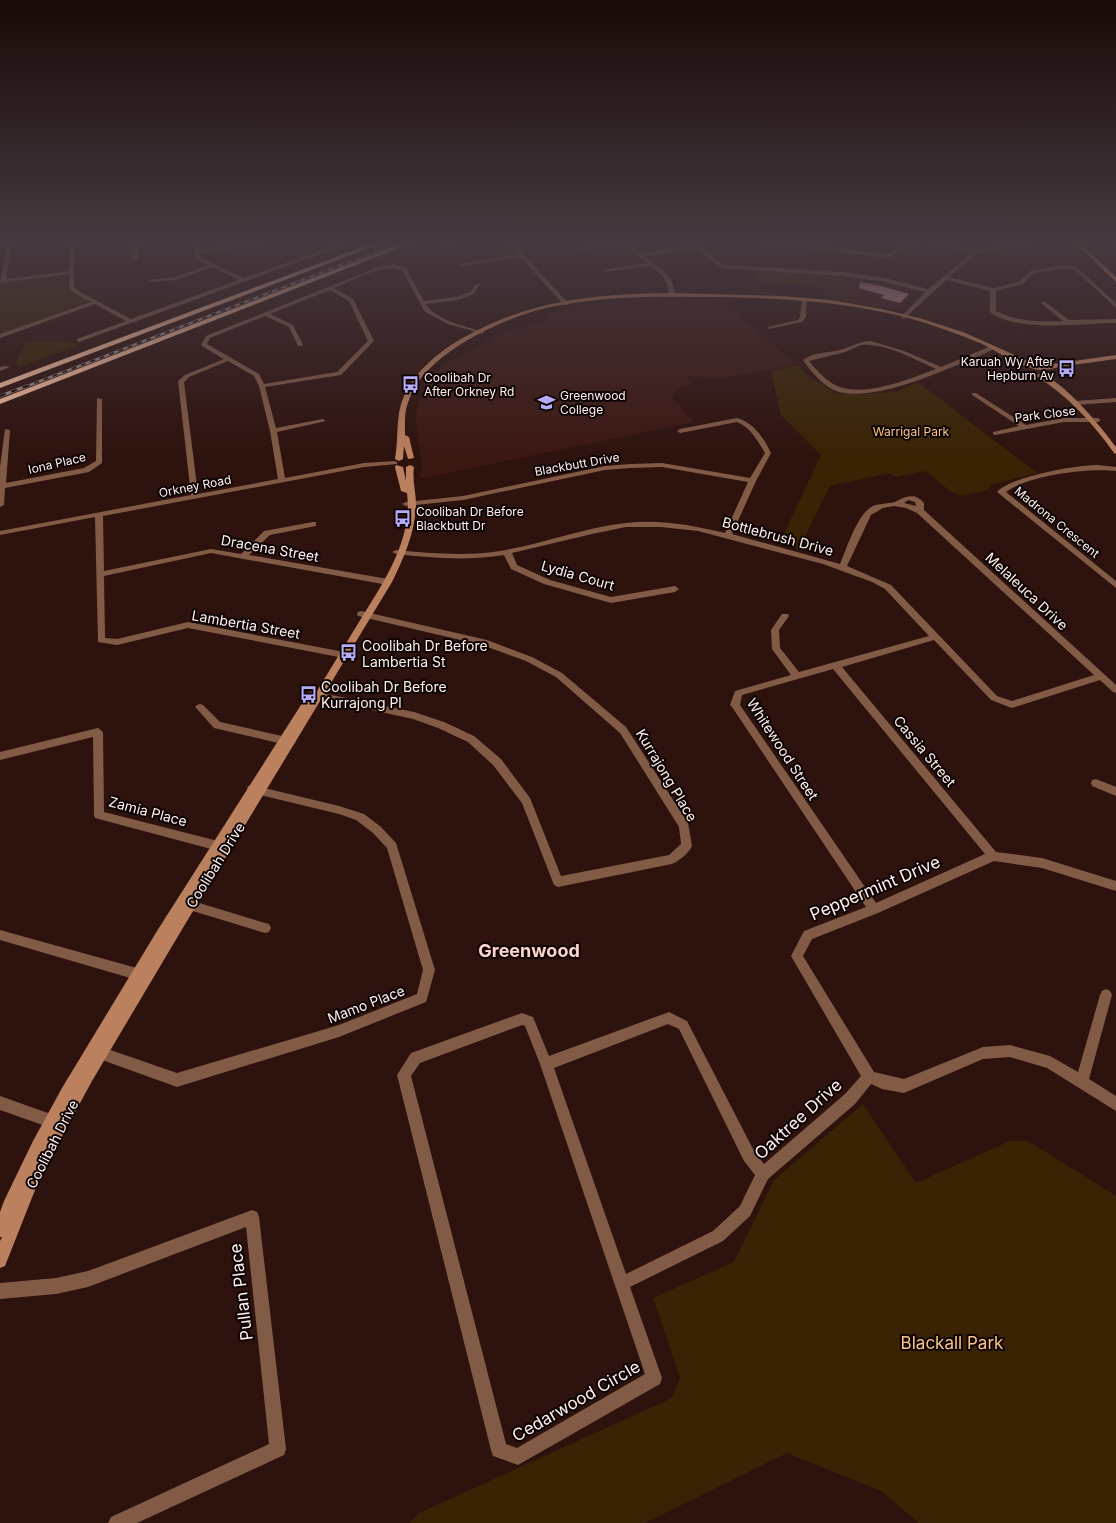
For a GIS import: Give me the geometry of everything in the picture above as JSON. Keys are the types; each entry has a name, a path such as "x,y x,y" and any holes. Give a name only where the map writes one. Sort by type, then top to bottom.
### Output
{"highway":[{"path":"0,386 193,313"},
{"path":"0,402 229,313"}],"main road":[{"name":"Coolibah Drive","path":"409,504 398,463 401,416 405,401 412,387 427,368 441,355 479,332 531,313"},
{"name":"Coolibah Drive","path":"885,313 904,317 952,333 1038,368 1047,373 1078,403"},
{"name":"Coolibah Drive","path":"0,1230 20,1180 96,1051 385,581 410,525 410,463 406,438 406,416 412,398 417,388 432,369 448,354 479,332"},
{"name":"Coolibah Drive","path":"992,348 1032,373 1038,375 1078,403"},
{"path":"1029,370 1116,357"},
{"path":"1038,375 1047,373 1058,366"},
{"path":"1078,403 1116,443"},
{"path":"1095,420 1116,451"},
{"path":"398,463 410,463"},
{"name":"Coolibah Drive","path":"0,1261 55,1122"}],"street":[{"path":"0,336 65,313"},
{"path":"115,313 130,322"},
{"path":"79,340 154,313"},
{"path":"272,313 208,338 204,345 257,375 262,386 274,431 282,481"},
{"path":"262,386 339,374 371,341 357,313"},
{"path":"430,313 436,317 479,332"},
{"path":"770,328 800,321 803,317 803,313"},
{"path":"904,317 908,313"},
{"path":"995,313 1005,318 1025,324 1041,325 1068,322 1116,321"},
{"path":"1057,313 1068,322"},
{"path":"267,315 291,326 300,345"},
{"path":"940,369 910,355 876,344 865,343 855,345 845,350 815,356 806,360 809,365 822,377 839,389 848,391 881,390 940,369 992,348"},
{"path":"195,497 181,381 187,376 228,359"},
{"path":"0,369 7,367"},
{"path":"974,394 1024,426"},
{"name":"Iona Place","path":"3,486 86,470 100,462 99,398"},
{"path":"1078,403 1116,400"},
{"path":"680,431 737,420 745,422 764,445 768,453 752,481 727,536"},
{"name":"Park Close","path":"995,433 1024,426 1064,420 1095,420"},
{"path":"274,431 323,421"},
{"path":"0,505 3,486 7,430"},
{"name":"Orkney Road","path":"0,533 364,465 398,463"},
{"name":"Blackbutt Drive","path":"409,504 463,498 605,468 631,466 668,466 752,481"},
{"name":"Madrona Crescent","path":"1116,469 1087,468 1031,479 1004,488 1001,492 1116,585"},
{"name":"Melaleuca Drive","path":"843,567 867,513 878,507 899,503 911,505 920,511 1116,690"},
{"name":"Lambertia Street","path":"99,515 102,640 117,642 188,625 340,654"},
{"path":"242,557 268,533 313,524"},
{"name":"Bottlebrush Drive","path":"399,552 467,558 507,552 604,530 643,524 686,527 727,536 843,567 867,575 888,587 994,698 1012,705 1100,677"},
{"name":"Dracena Street","path":"101,574 211,551 385,581"},
{"name":"Lydia Court","path":"507,552 514,568 547,582 611,600 675,589"},
{"name":"Kurrajong Place","path":"315,695 414,716 441,725 471,739 497,762 526,801 558,882 672,858 687,846 684,826 623,730 559,675 529,659 484,642 365,615"},
{"path":"785,616 775,630 776,649 796,675"},
{"name":"Whitewood Street","path":"874,909 735,706 738,693 796,675 935,637"},
{"name":"Cassia Street","path":"835,665 993,856"},
{"path":"200,707 217,725 287,741"},
{"name":"Zamia Place","path":"0,756 98,732 99,815 222,847"},
{"path":"1096,783 1116,792"},
{"name":"Mamo Place","path":"96,1051 177,1080 339,1031 422,998 430,970 392,846 377,830 360,818 339,810 256,790"},
{"path":"993,856 1042,863 1116,886"},
{"name":"Peppermint Drive","path":"869,1077 798,956 808,935 874,909 993,856"},
{"path":"185,904 265,928"},
{"path":"0,935 142,975"},
{"path":"1082,1082 1106,995"},
{"path":"546,1064 668,1018 683,1025 750,1156 763,1174"},
{"name":"Cedarwood Circle","path":"522,1019 530,1021 546,1064 654,1378 518,1458 499,1450 404,1075 416,1058 522,1019"},
{"path":"869,1077 882,1082 904,1086 983,1053 1010,1051 1050,1062 1116,1104"},
{"name":"Oaktree Drive","path":"621,1284 718,1236 745,1211 763,1174 850,1099 869,1077"},
{"path":"0,1103 55,1122"},
{"name":"Pullan Place","path":"0,1291 56,1286 88,1279 252,1216 278,1449 118,1523"}],"shaded area":[{"name":"Greenwood College","path":"550,313 736,313 796,364 723,378 687,376 694,383 676,388 677,390 672,398 694,422 419,479 422,468 416,423 417,407 430,378 446,363 477,348 493,336 548,320"}],"green space":[{"path":"0,313 59,313 0,334"},
{"path":"27,342 70,342 78,345 19,367 15,363"},
{"name":"Warrigal Park","path":"798,365 811,378 836,393 860,394 896,392 918,382 1037,473 990,485 989,490 962,496 951,492 926,471 896,477 890,473 830,486 799,549 779,544 821,455 781,415 771,371"},
{"name":"Blackall Park","path":"863,1104 916,1183 1010,1141 1028,1141 1116,1196 1116,1523 919,1523 881,1491 787,1453 645,1523 409,1523 419,1513 672,1398 680,1378 653,1298 734,1262 774,1180"}],"railway":[{"path":"25,387 217,313"},
{"path":"0,396 27,386"}],"place":[{"name":"Karuah Wy After Hepburn Av","path":"1067,368"},
{"name":"Coolibah Dr After Orkney Rd","path":"411,384"},
{"name":"Greenwood College","path":"547,402"},
{"name":"Coolibah Dr Before Blackbutt Dr","path":"403,518"},
{"name":"Coolibah Dr Before Lambertia St","path":"349,653"},
{"name":"Coolibah Dr Before Kurrajong Pl","path":"308,694"}],"district":[{"name":"Greenwood","path":"529,950"}]}
